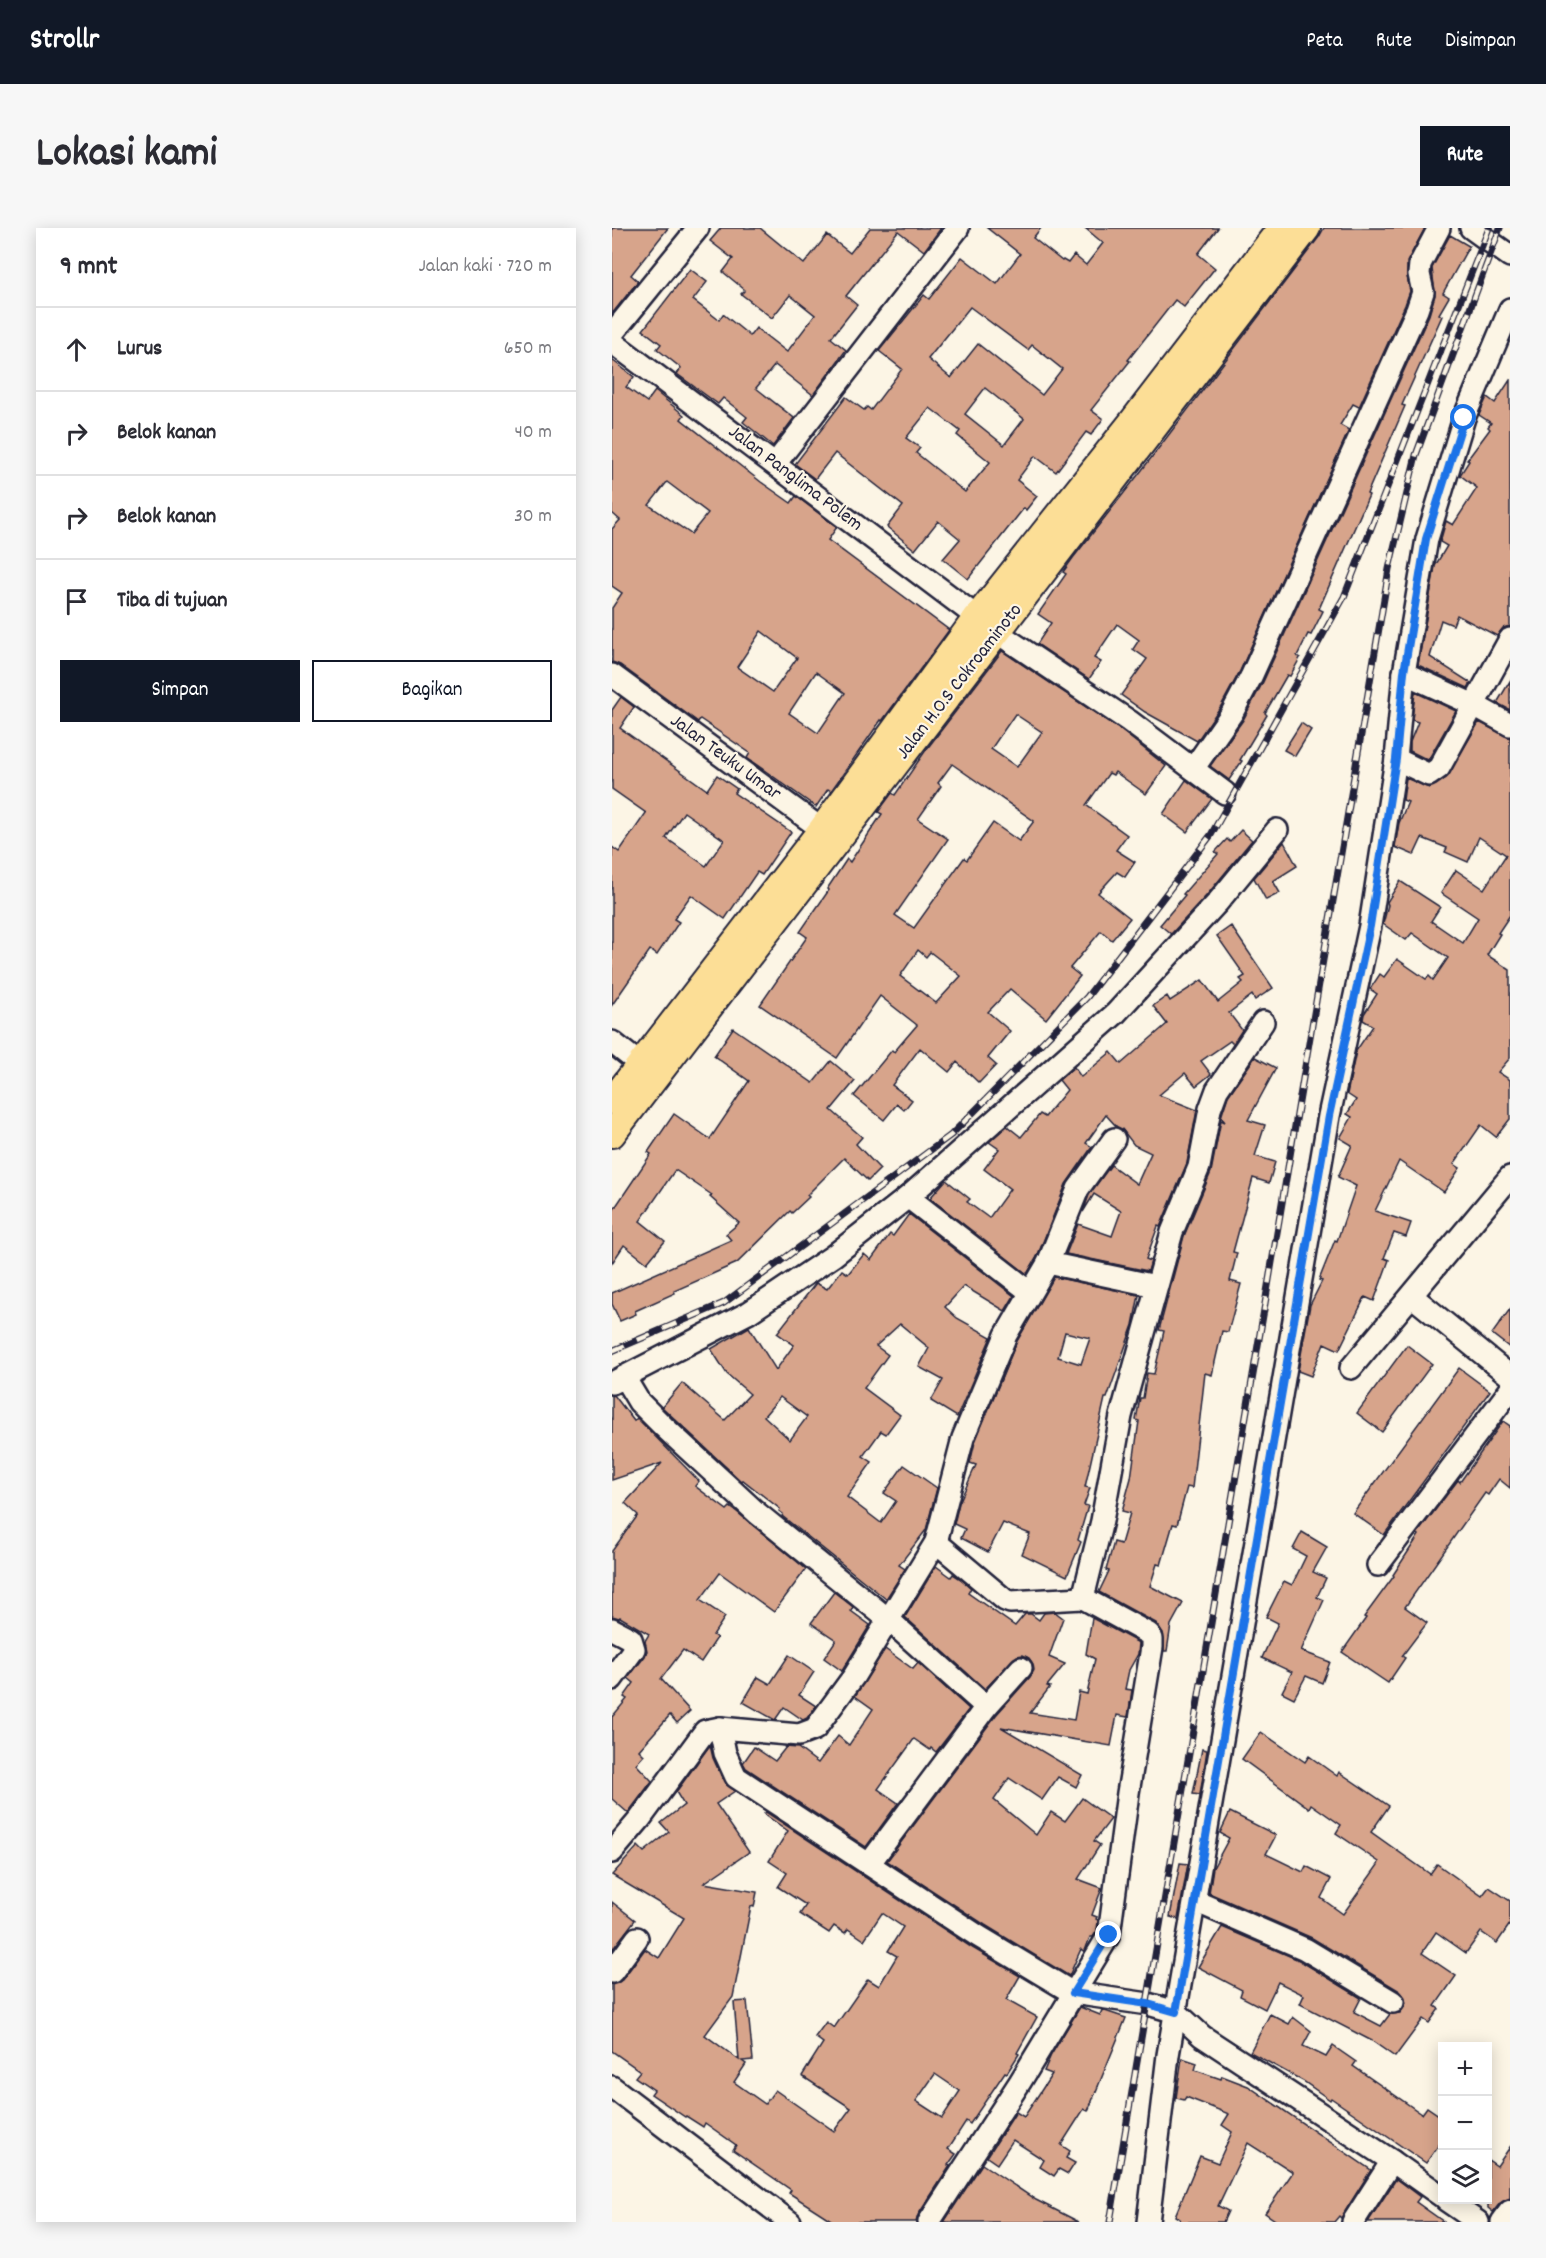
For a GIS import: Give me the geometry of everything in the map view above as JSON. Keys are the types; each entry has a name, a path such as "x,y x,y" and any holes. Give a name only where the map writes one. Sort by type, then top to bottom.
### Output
{"main road":[{"name":"Jalan H.O.S Cokroaminoto","path":"612,1101 829,835 998,633 1281,228"},
{"name":"Jalan H.O.S Cokroaminoto","path":"612,1134 829,835 977,618 1141,428 1307,228"}],"street":[{"path":"612,334 698,228"},
{"path":"775,464 958,228"},
{"path":"1193,769 1232,713 1290,591 1417,310 1423,292 1419,274 1420,264 1438,228"},
{"path":"1471,228 1510,256"},
{"path":"1148,2222 1168,2055 1329,1116 1370,926 1396,759 1404,672 1426,539 1464,418 1510,309"},
{"name":"Jalan Panglima Polem","path":"612,342 977,618"},
{"path":"998,633 1129,721 1225,793"},
{"path":"1396,759 1429,775 1439,768 1510,639"},
{"path":"1404,672 1510,725"},
{"name":"Jalan Teuku Umar","path":"612,675 829,835"},
{"path":"986,1707 890,1620 757,1513 663,1427 618,1380 748,1313 833,1256 908,1197 1116,1013 1217,903 1278,830"},
{"path":"1083,1598 1102,1521 1121,1416 1172,1232 1200,1167 1210,1108 1217,1090 1263,1022"},
{"path":"612,1042 641,1065"},
{"path":"612,1852 640,1819 705,1731 720,1728 799,1735 815,1729 854,1676 936,1542 963,1438 1006,1335 1048,1263 1078,1188 1114,1139"},
{"path":"1351,1368 1413,1297 1510,1178"},
{"path":"908,1197 1030,1292"},
{"path":"1048,1263 1156,1286"},
{"path":"1413,1297 1510,1376"},
{"path":"1378,1565 1510,1390"},
{"path":"930,2222 1020,2082 1109,1935 1128,1793 1152,1647 1149,1634 1083,1598 1011,1602 1005,1600 936,1542"},
{"path":"612,1629 631,1639 634,1649 612,1679"},
{"path":"869,1864 986,1707 1021,1668"},
{"path":"720,1728 725,1753 736,1777 978,1936 1073,1993 1148,2004 1176,2012 1202,2036 1438,2193"},
{"path":"1195,1901 1305,1949 1393,2002"},
{"path":"612,1972 637,1938"},
{"path":"612,2087 790,2222"},
{"path":"1353,2222 1392,2161"},
{"path":"1453,2204 1478,2222"},
{"path":"1502,2222 1510,2211"}],"building":[{"path":"612,228 668,228 631,275 638,281 612,314"},
{"path":"721,228 760,228 804,264 827,235 850,253 870,228 941,228 924,251 898,231 846,296 857,305 831,338 846,350 813,395 775,365 756,388 794,418 773,446 743,422 747,417 723,398 718,404 677,374 681,368 657,349 661,344 643,330 690,269 707,282 693,300 719,320 723,314 750,336 756,328 787,352 815,315 790,295 772,318 741,294 745,290 723,272 733,259 710,241"},
{"path":"987,228 1041,228 1033,238 1062,261 1068,263 1074,255 1086,265 1103,243 1085,228 1218,228 1198,254 1215,268 1184,307 1175,300 1128,360 1130,361 1091,410 1103,419 1091,435 1086,432 1056,472 1035,456 1017,480 1037,496 1026,510 1024,508 968,579 943,559 960,539 938,521 915,550 887,527 903,506 835,453 815,479 795,464 846,397 864,410 867,407 871,410 902,369 879,351 924,295 929,299 962,257 997,284 1020,254","holes":["970,307 1028,350 1032,345 1062,369 1042,395 978,344 951,378 928,359","985,388 1024,419 1004,445 965,414","930,408 960,431 957,435 990,462 965,492 916,453 920,448 906,438"]},
{"path":"1324,228 1425,228 1407,262 1410,291 1405,305 1359,407 1353,404 1340,425 1349,430 1240,671 1221,706 1197,741 1145,712 1121,695 1147,659 1133,649 1139,640 1117,624 1094,658 1101,662 1089,679 1037,644 1051,623 1038,614 1066,574 1063,572 1073,558"},
{"path":"1450,235 1469,246 1443,293 1449,297 1439,314 1442,316 1402,405 1405,406 1367,494 1369,495 1319,609 1323,611 1311,635 1308,634 1297,656 1300,658 1290,676 1287,675 1265,713 1267,715 1240,760 1242,761 1229,780 1210,766 1243,720 1263,682 1429,315 1435,295 1432,268"},
{"path":"612,360 634,377 626,387 647,402 655,391 684,415 681,419 761,482 791,503 796,496 837,527 828,540 949,630 831,791 828,789 816,807 747,758 750,753 700,719 698,722 620,665 612,662 612,608 622,593 612,586 612,529 620,520 612,513","holes":["667,482 708,513 691,534 649,505","761,631 797,658 773,692 737,667","816,672 845,693 818,733 789,713"]},
{"path":"1510,380 1510,626 1503,628 1497,636 1457,615 1453,625 1441,620 1430,657 1471,683 1468,688 1418,665 1435,566 1447,546 1440,542 1446,521 1453,525 1477,488 1460,475 1469,461 1467,460 1490,429 1488,427 1491,423 1479,415 1487,397 1495,403"},
{"path":"1002,651 1122,731 1166,766 1146,794 1115,772 1113,775 1109,773 1086,805 1127,835 1116,850 1135,862 1125,877 1117,872 1098,893 1130,918 1112,940 1101,931 1070,968 1080,976 1046,1019 1010,989 988,1012 1010,1031 988,1058 996,1065 979,1083 957,1062 949,1072 920,1048 892,1085 912,1100 904,1110 897,1104 884,1120 854,1096 892,1050 894,1052 917,1025 880,996 837,1058 760,1005 807,937 800,932 829,890 827,889 847,859 850,862 882,814 878,812 892,793 895,795 926,750","holes":["1015,714 1042,732 1017,767 991,749","952,764 1034,821 1019,841 993,823 967,860 964,858 914,928 895,915 948,839 918,819 941,786 938,783","918,950 926,957 930,952 961,976 936,1003 900,976"]},
{"path":"1510,681 1510,710 1497,703"},
{"path":"1415,692 1456,711 1428,760 1410,751 1410,742 1418,722 1412,720"},
{"path":"621,697 634,707 620,728 707,790 717,775 737,789 734,793 791,832 762,875 757,872 725,919 691,895 674,919 679,922 657,955 650,950 612,1005 612,847 619,852 646,813 612,789 612,710","holes":["684,812 724,840 706,866 666,838"]},
{"path":"1479,722 1510,738 1510,915 1487,955 1510,970 1510,1058 1498,1072 1510,1080 1510,1119 1496,1137 1481,1125 1454,1164 1460,1168 1444,1192 1399,1161 1375,1211 1411,1223 1406,1237 1394,1233 1384,1258 1389,1260 1374,1301 1365,1297 1339,1350 1324,1343 1311,1376 1298,1371 1310,1305 1322,1281 1319,1280 1335,1240 1337,1241 1356,1186 1338,1177 1352,1145 1340,1138 1352,1117 1347,1114 1356,1100 1347,1094 1356,1051 1373,1026 1363,1020 1364,1014 1377,994 1370,989 1380,974 1384,977 1397,959 1426,979 1429,976 1433,980 1448,958 1412,933 1406,940 1383,924 1387,902 1400,881 1440,907 1431,921 1463,943 1478,918 1441,893 1456,870 1484,889 1506,855 1479,837 1468,862 1445,852 1447,848 1422,838 1414,855 1395,847 1399,823 1408,802 1403,800 1406,778 1429,788 1446,778"},
{"path":"1301,723 1311,730 1295,756 1284,750"},
{"path":"1186,780 1212,799 1187,832 1163,814"},
{"path":"1241,830 1252,840 1207,895 1171,934 1160,925 1218,854 1215,852 1227,839 1230,842"},
{"path":"1284,842 1297,866 1273,881 1280,893 1266,900 1254,878"},
{"path":"1231,926 1273,988 1255,1000 1252,995 1229,1013 1242,1030 1233,1044 1230,1041 1201,1061 1211,1074 1196,1086 1185,1073 1159,1095 1197,1110 1187,1163 1160,1227 1158,1226 1146,1259 1151,1261 1148,1271 1066,1254 1078,1224 1112,1236 1121,1211 1094,1194 1083,1212 1089,1195 1111,1165 1137,1184 1151,1153 1134,1145 1122,1129 1106,1115 1086,1143 1092,1147 1066,1184 1037,1257 1027,1274 930,1198 946,1180 970,1199 967,1202 989,1218 1010,1189 984,1169 999,1149 989,1142 1007,1126 1021,1137 1040,1114 1045,1117 1067,1090 1059,1080 1074,1067 1081,1077 1111,1052 1121,1064 1167,1024 1153,1006 1167,996 1170,1001 1202,980 1218,1002 1243,982 1240,979 1245,976 1217,936"},
{"path":"733,1028 813,1083 831,1061 855,1081 831,1110 862,1137 856,1144 880,1169 868,1181 844,1158 807,1195 809,1197 792,1213 790,1211 737,1263 674,1291 675,1293 635,1311 636,1314 620,1321 612,1304 612,1293 731,1240 726,1234 739,1223 710,1197 712,1195 675,1170 640,1221 665,1241 647,1263 624,1245 612,1263 612,1212 651,1154 648,1152 674,1114 710,1139 749,1081 714,1056"},
{"path":"1255,1057 1276,1068 1248,1120 1265,1125 1255,1156 1275,1162 1269,1183 1253,1178 1233,1252 1237,1253 1230,1281 1241,1284 1228,1332 1222,1331 1212,1375 1205,1373 1192,1488 1187,1487 1177,1525 1173,1524 1161,1565 1157,1564 1150,1586 1183,1603 1171,1625 1167,1651 1164,1651 1163,1633 1156,1623 1099,1592 1109,1571 1106,1570 1114,1542 1121,1544 1130,1513 1122,1511 1131,1478 1140,1398 1143,1398 1147,1373 1154,1374 1164,1331 1159,1330 1184,1236 1211,1172 1221,1120 1225,1122 1221,1117 1228,1096"},
{"path":"909,1214 1014,1296 1005,1311 964,1286 945,1307 957,1318 991,1337 957,1417 931,1401 943,1380 919,1367 929,1348 900,1324 876,1346 888,1355 864,1388 900,1415 886,1434 881,1431 863,1456 872,1462 847,1497 881,1523 896,1501 884,1493 904,1465 937,1488 926,1530 899,1565 905,1569 886,1599 782,1516 780,1509 743,1480 741,1481 662,1407 682,1383 725,1420 750,1394 727,1374 711,1349 749,1327 776,1370 794,1345 777,1333 816,1283 827,1289 842,1270 848,1274 864,1254 871,1260 890,1234 893,1236","holes":["780,1397 807,1417 790,1440 764,1416"]},
{"path":"1054,1277 1139,1295 1133,1325 1107,1398 1105,1398 1085,1487 1090,1488 1084,1505 1088,1506 1078,1540 1081,1542 1067,1576 1022,1554 1030,1534 1003,1523 988,1552 961,1538 965,1529 954,1524 959,1503 976,1465 970,1463 975,1442 1017,1341","holes":["1065,1332 1090,1338 1081,1364 1058,1357"]},
{"path":"1510,1309 1510,1348 1492,1334"},
{"path":"1407,1345 1432,1364 1382,1432 1357,1413"},
{"path":"1459,1368 1490,1391 1384,1535 1353,1513"},
{"path":"614,1395 634,1421 637,1418 699,1481 695,1486 727,1510 730,1507 737,1512 806,1569 774,1612 720,1573 700,1600 725,1617 713,1635 717,1638 701,1662 683,1650 661,1679 690,1711 677,1723 670,1715 639,1750 644,1755 636,1764 652,1781 628,1813 612,1799 612,1717 627,1699 624,1697 634,1683 628,1678 645,1656 647,1651 645,1641 649,1634 620,1617 612,1616 612,1551 638,1515 625,1503 662,1463 612,1480 612,1396"},
{"path":"1503,1421 1510,1426 1510,1488 1499,1479 1488,1495 1485,1493 1405,1607 1427,1623 1402,1656 1405,1658 1388,1683 1342,1652 1394,1576 1419,1535 1417,1534 1458,1480 1460,1482"},
{"path":"1302,1532 1327,1547 1313,1572 1326,1578 1317,1597 1324,1600 1301,1651 1330,1662 1322,1683 1306,1676 1294,1698 1282,1692 1292,1672 1262,1658 1278,1623 1266,1617 1284,1581 1292,1585 1306,1556 1293,1549"},
{"path":"936,1566 951,1577 953,1574 961,1579 971,1588 968,1593 1015,1626 1025,1614 1031,1614 1039,1620 1044,1613 1055,1612 1063,1618 1049,1657 1065,1664 1047,1686 1050,1687 1030,1713 1074,1720 1079,1692 1087,1694 1095,1659 1086,1654 1092,1618 1139,1643 1138,1654 1129,1670 1125,1689 1132,1690 1128,1717 1117,1715 1111,1746 1001,1727 1082,1775 1076,1787 1058,1777 1042,1800 1009,1778 994,1800 1036,1835 1051,1812 1065,1821 1082,1798 1111,1819 1094,1841 1100,1845 1078,1879 1102,1888 1092,1915 1098,1920 1097,1931 1093,1937 1090,1937 1085,1951 1081,1949 1069,1976 887,1861 996,1715 1034,1670 1029,1658 1023,1655 1017,1656 985,1689 905,1617"},
{"path":"834,1592 853,1607 851,1611 870,1625 842,1671 824,1658 836,1640 811,1623"},
{"path":"885,1649 913,1669 918,1663 969,1709 936,1752 914,1739 878,1789 898,1803 866,1847 746,1768 743,1763 754,1747 775,1761 786,1747 798,1748 818,1763 838,1736 849,1745 873,1709 855,1696"},
{"path":"789,1655 814,1672 799,1695 816,1706 803,1720 784,1707 775,1720 743,1702 758,1677 770,1684"},
{"path":"1261,1732 1305,1762 1309,1756 1337,1776 1339,1772 1389,1806 1371,1832 1430,1874 1437,1864 1482,1896 1489,1887 1510,1901 1510,1924 1497,1943 1481,1932 1466,1953 1436,1932 1422,1953 1456,1976 1435,2006 1439,2009 1429,2023 1423,2019 1395,2057 1372,2041 1300,2004 1304,1995 1278,1982 1265,2009 1240,1996 1242,1990 1198,1967 1222,1927 1299,1960 1361,1998 1354,2012 1381,2026 1390,2014 1400,2013 1406,2003 1400,1991 1312,1938 1209,1893 1213,1868 1229,1838 1220,1833 1230,1812 1276,1835 1266,1854 1303,1872 1306,1866 1331,1879 1321,1898 1343,1914 1379,1862 1336,1833 1341,1825 1311,1804 1309,1808 1242,1759"},
{"path":"710,1745 724,1782 735,1791 716,1804 749,1852 704,1883 757,1892 754,1907 751,1906 733,1997 705,2035 739,2060 734,2002 747,2001 753,2060 742,2061 746,2064 734,2082 765,2104 775,2090 834,2131 851,2108 802,2076 823,2043 815,2037 826,2022 834,2028 868,1979 879,1986 897,1956 888,1951 903,1927 882,1913 864,1940 848,1929 845,1933 834,1926 829,1933 800,1914 806,1905 778,1887 787,1873 769,1861 788,1831 764,1814 766,1812 971,1947 1020,1976 1006,2000 1037,2017 1007,2073 1005,2072 970,2124 966,2121 948,2149 956,2154 918,2215 916,2222 834,2222 789,2193 791,2190 733,2150 736,2145 705,2123 703,2127 651,2094 654,2090 635,2077 640,2071 612,2051 612,1985 622,1980 645,1949 659,1958 684,1918 612,1875 638,1846 644,1852 669,1832 661,1823 684,1805 676,1792","holes":["935,2074 960,2091 942,2118 916,2101"]},
{"path":"1202,1749 1207,1750 1200,1795 1193,1794"},
{"path":"1180,1863 1188,1864 1178,1919 1170,1917"},
{"path":"612,1902 635,1920 612,1950"},
{"path":"1080,2007 1100,2015 1102,2010 1126,2018 1088,2111 1084,2109 1061,2145 1070,2151 1066,2158 1075,2163 1068,2174 1059,2169 1054,2176 1040,2167 1044,2160 1013,2140 997,2164 987,2157 1016,2112 1024,2117 1052,2074 1044,2071"},
{"path":"1270,2014 1289,2024 1293,2017 1311,2031 1303,2046 1326,2057 1333,2046 1356,2062 1353,2066 1422,2114 1427,2107 1438,2115 1438,2146 1426,2163 1331,2098 1330,2100 1303,2081 1250,2052"},
{"path":"1182,2058 1197,2063 1195,2070 1221,2079 1222,2076 1248,2086 1371,2170 1341,2218 1339,2216 1334,2222 1278,2222 1265,2213 1293,2172 1248,2143 1218,2206 1228,2211 1223,2222 1179,2222 1180,2219 1175,2216 1200,2156 1218,2163 1232,2132 1222,2125 1229,2114 1186,2097 1184,2100 1176,2098"},
{"path":"1510,2147 1510,2198 1500,2203 1493,2212 1488,2208 1488,2204 1492,2204 1492,2163 1497,2166"},
{"path":"982,2164 1036,2200 1079,2222 944,2222"},
{"path":"1396,2179 1420,2197 1416,2202 1444,2222 1368,2222"}],"railway":[{"path":"612,1351 724,1303 951,1135 1087,997 1211,835 1344,597 1489,228"},
{"path":"1110,2222 1389,569 1416,455 1500,228"}],"route":[{"path":"1109,1935 1073,1993 1148,2004 1176,2012 1329,1116 1370,926 1396,759 1404,672 1426,539 1464,418"}]}
